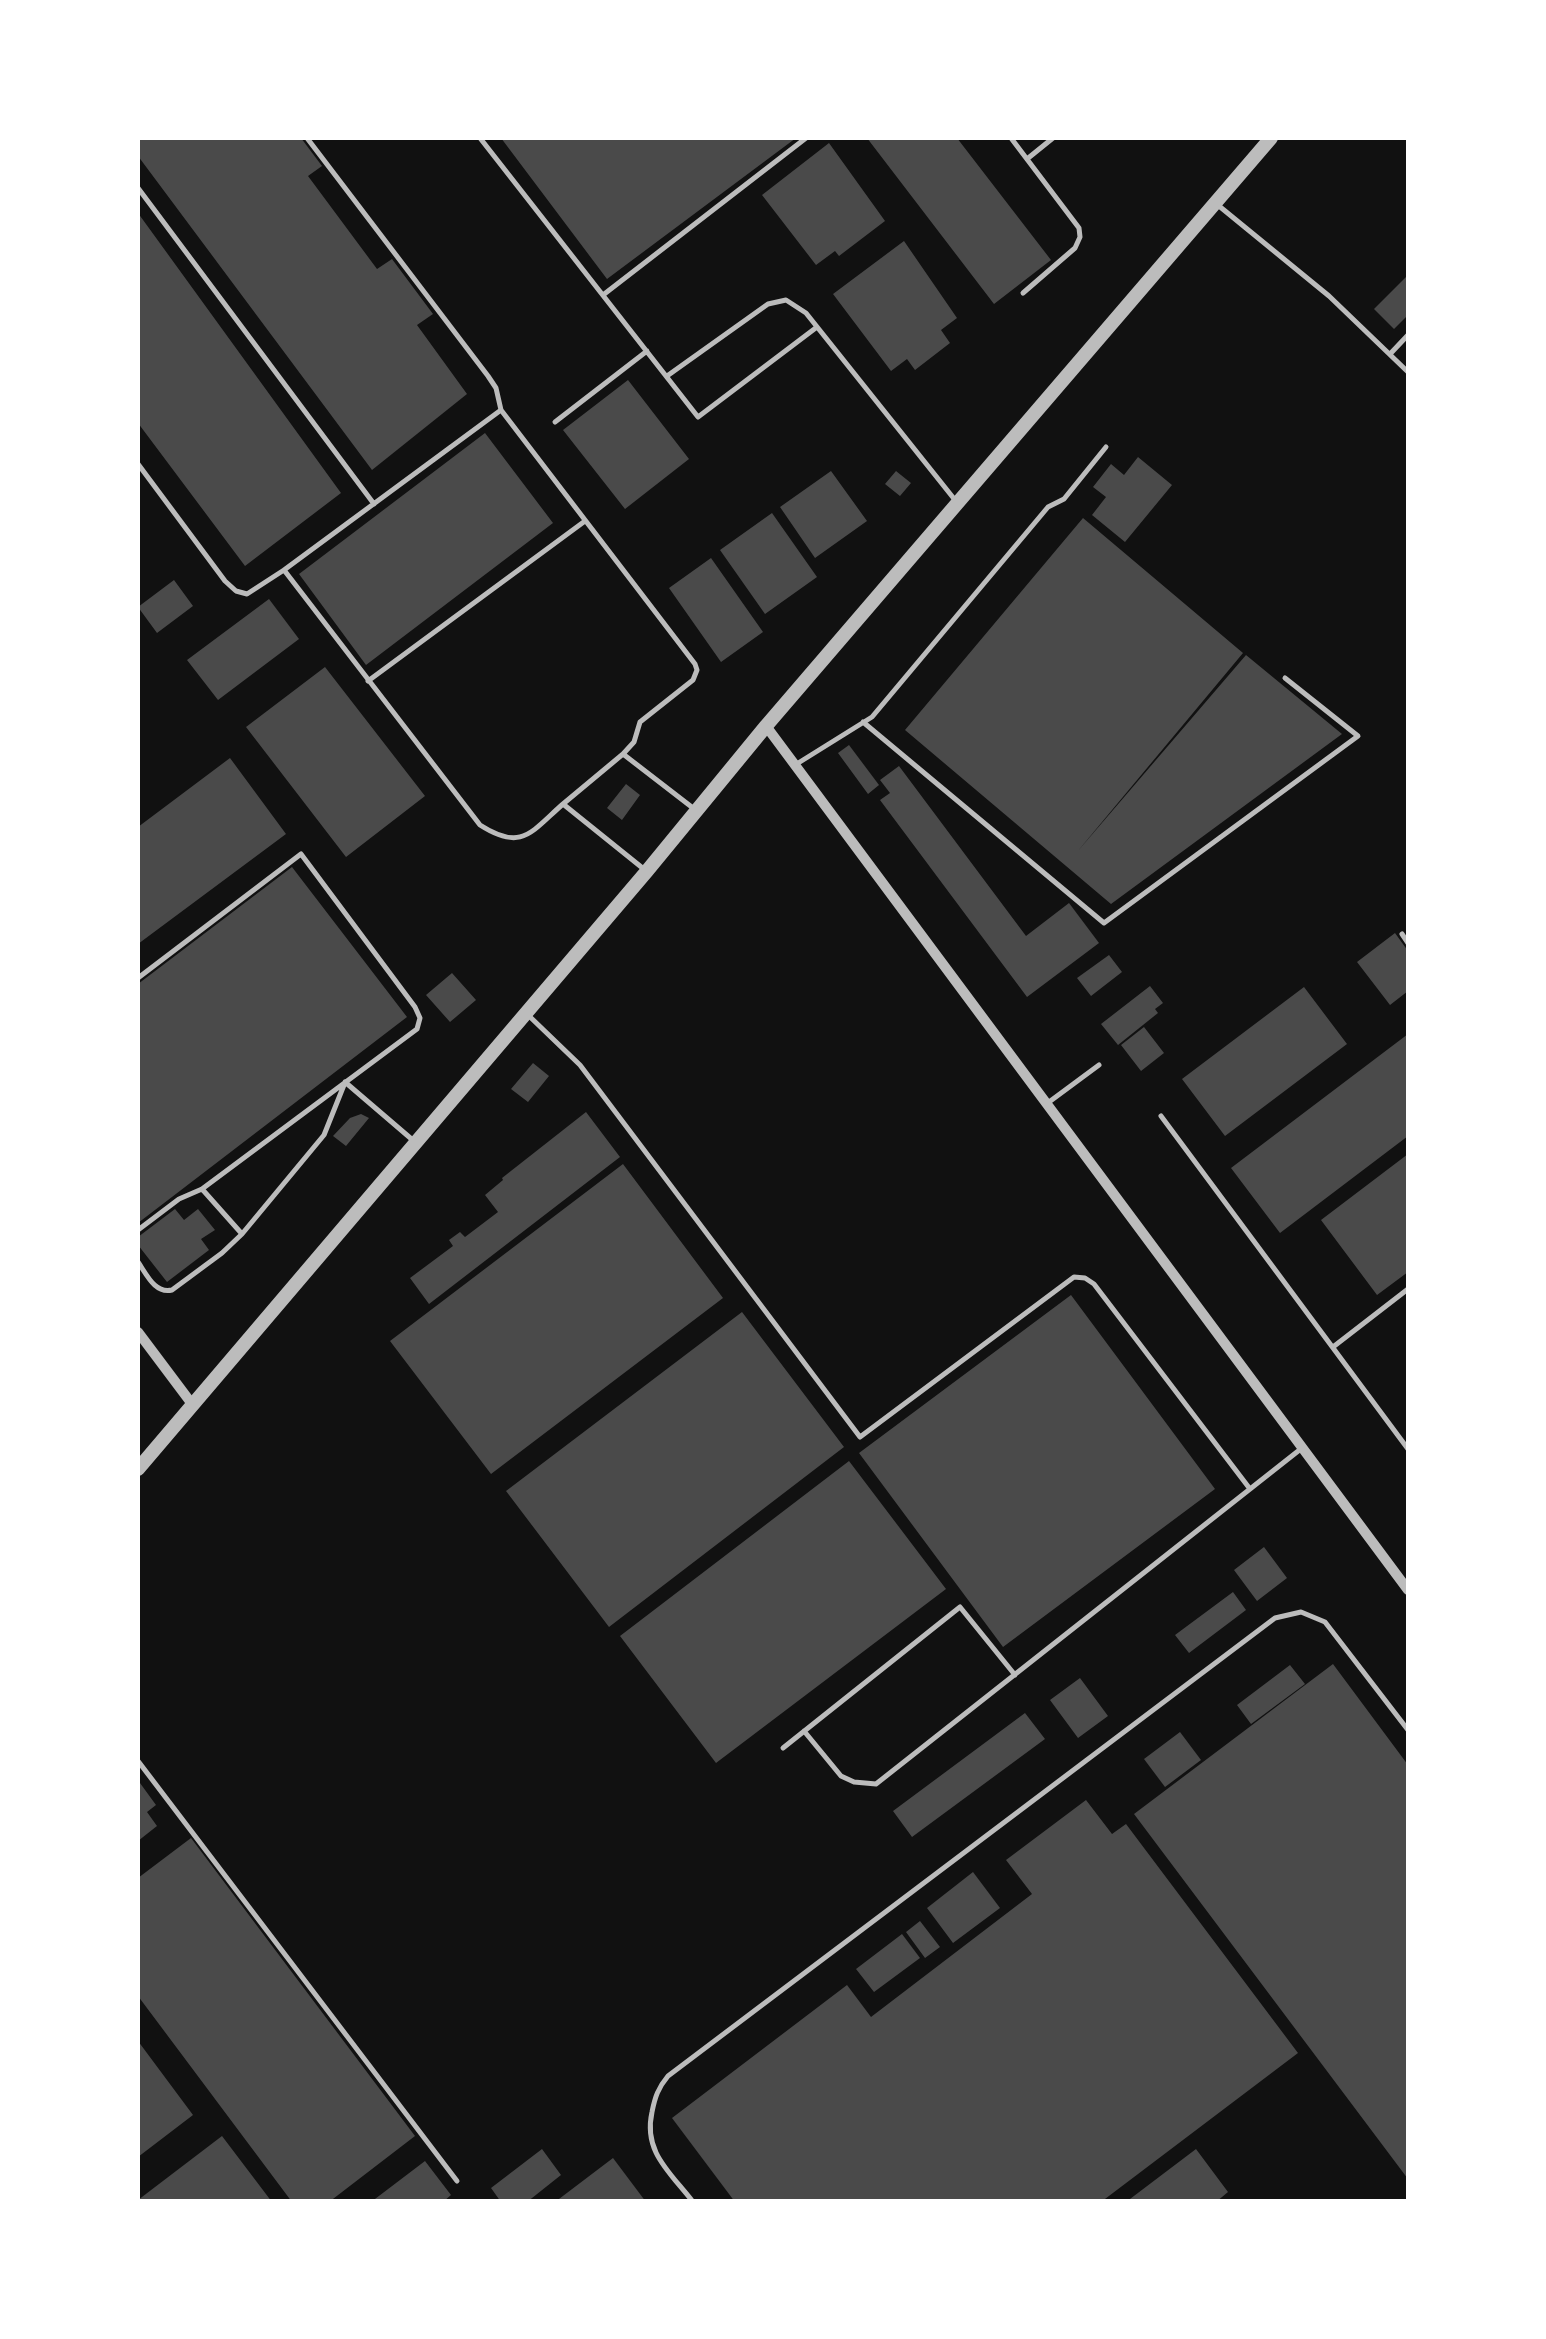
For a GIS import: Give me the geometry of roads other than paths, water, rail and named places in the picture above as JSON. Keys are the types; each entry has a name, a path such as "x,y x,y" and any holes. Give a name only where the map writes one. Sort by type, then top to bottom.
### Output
{"street":[{"path":"138,1469 766,726 1271,138"},
{"path":"766,726 1408,1590"},
{"path":"138,1332 192,1404"}],"lane":[{"path":"284,570 472,817 488,831 517,839 527,835 623,754 634,742 640,722 693,680 697,670 501,410 496,388 488,376 308,138"},
{"path":"480,138 698,417 817,328"},
{"path":"603,295 806,138"},
{"path":"1011,138 1078,228 1080,237 1075,248 1023,293"},
{"path":"1027,160 1052,138"},
{"path":"138,188 374,504"},
{"path":"1215,203 1329,296 1408,372"},
{"path":"667,376 768,304 786,300 806,313 957,502"},
{"path":"1391,353 1408,335"},
{"path":"555,422 647,351"},
{"path":"138,464 225,581 236,591 247,594 501,410"},
{"path":"796,765 872,717 1048,507 1064,500 1106,447"},
{"path":"368,681 585,522"},
{"path":"863,722 1104,923 1358,736 1285,678"},
{"path":"623,754 696,811"},
{"path":"563,804 646,871"},
{"path":"138,978 302,854 420,1018 417,1029 202,1189 179,1199 138,1230"},
{"path":"1402,934 1408,943"},
{"path":"525,1012 580,1065 860,1437 1074,1277 1086,1278 1250,1489"},
{"path":"1047,1103 1099,1065"},
{"path":"345,1082 415,1142"},
{"path":"138,1262 156,1288 166,1291 222,1253 324,1135 345,1082"},
{"path":"1161,1116 1408,1449"},
{"path":"202,1189 242,1234"},
{"path":"1333,1348 1408,1289"},
{"path":"804,1731 840,1776 876,1784 1303,1448"},
{"path":"783,1748 960,1606 1014,1675"},
{"path":"694,2202 654,2151 648,2131 657,2089 668,2076 1275,1618 1301,1612 1325,1622 1408,1730"},
{"path":"138,1760 457,2181"}]}
